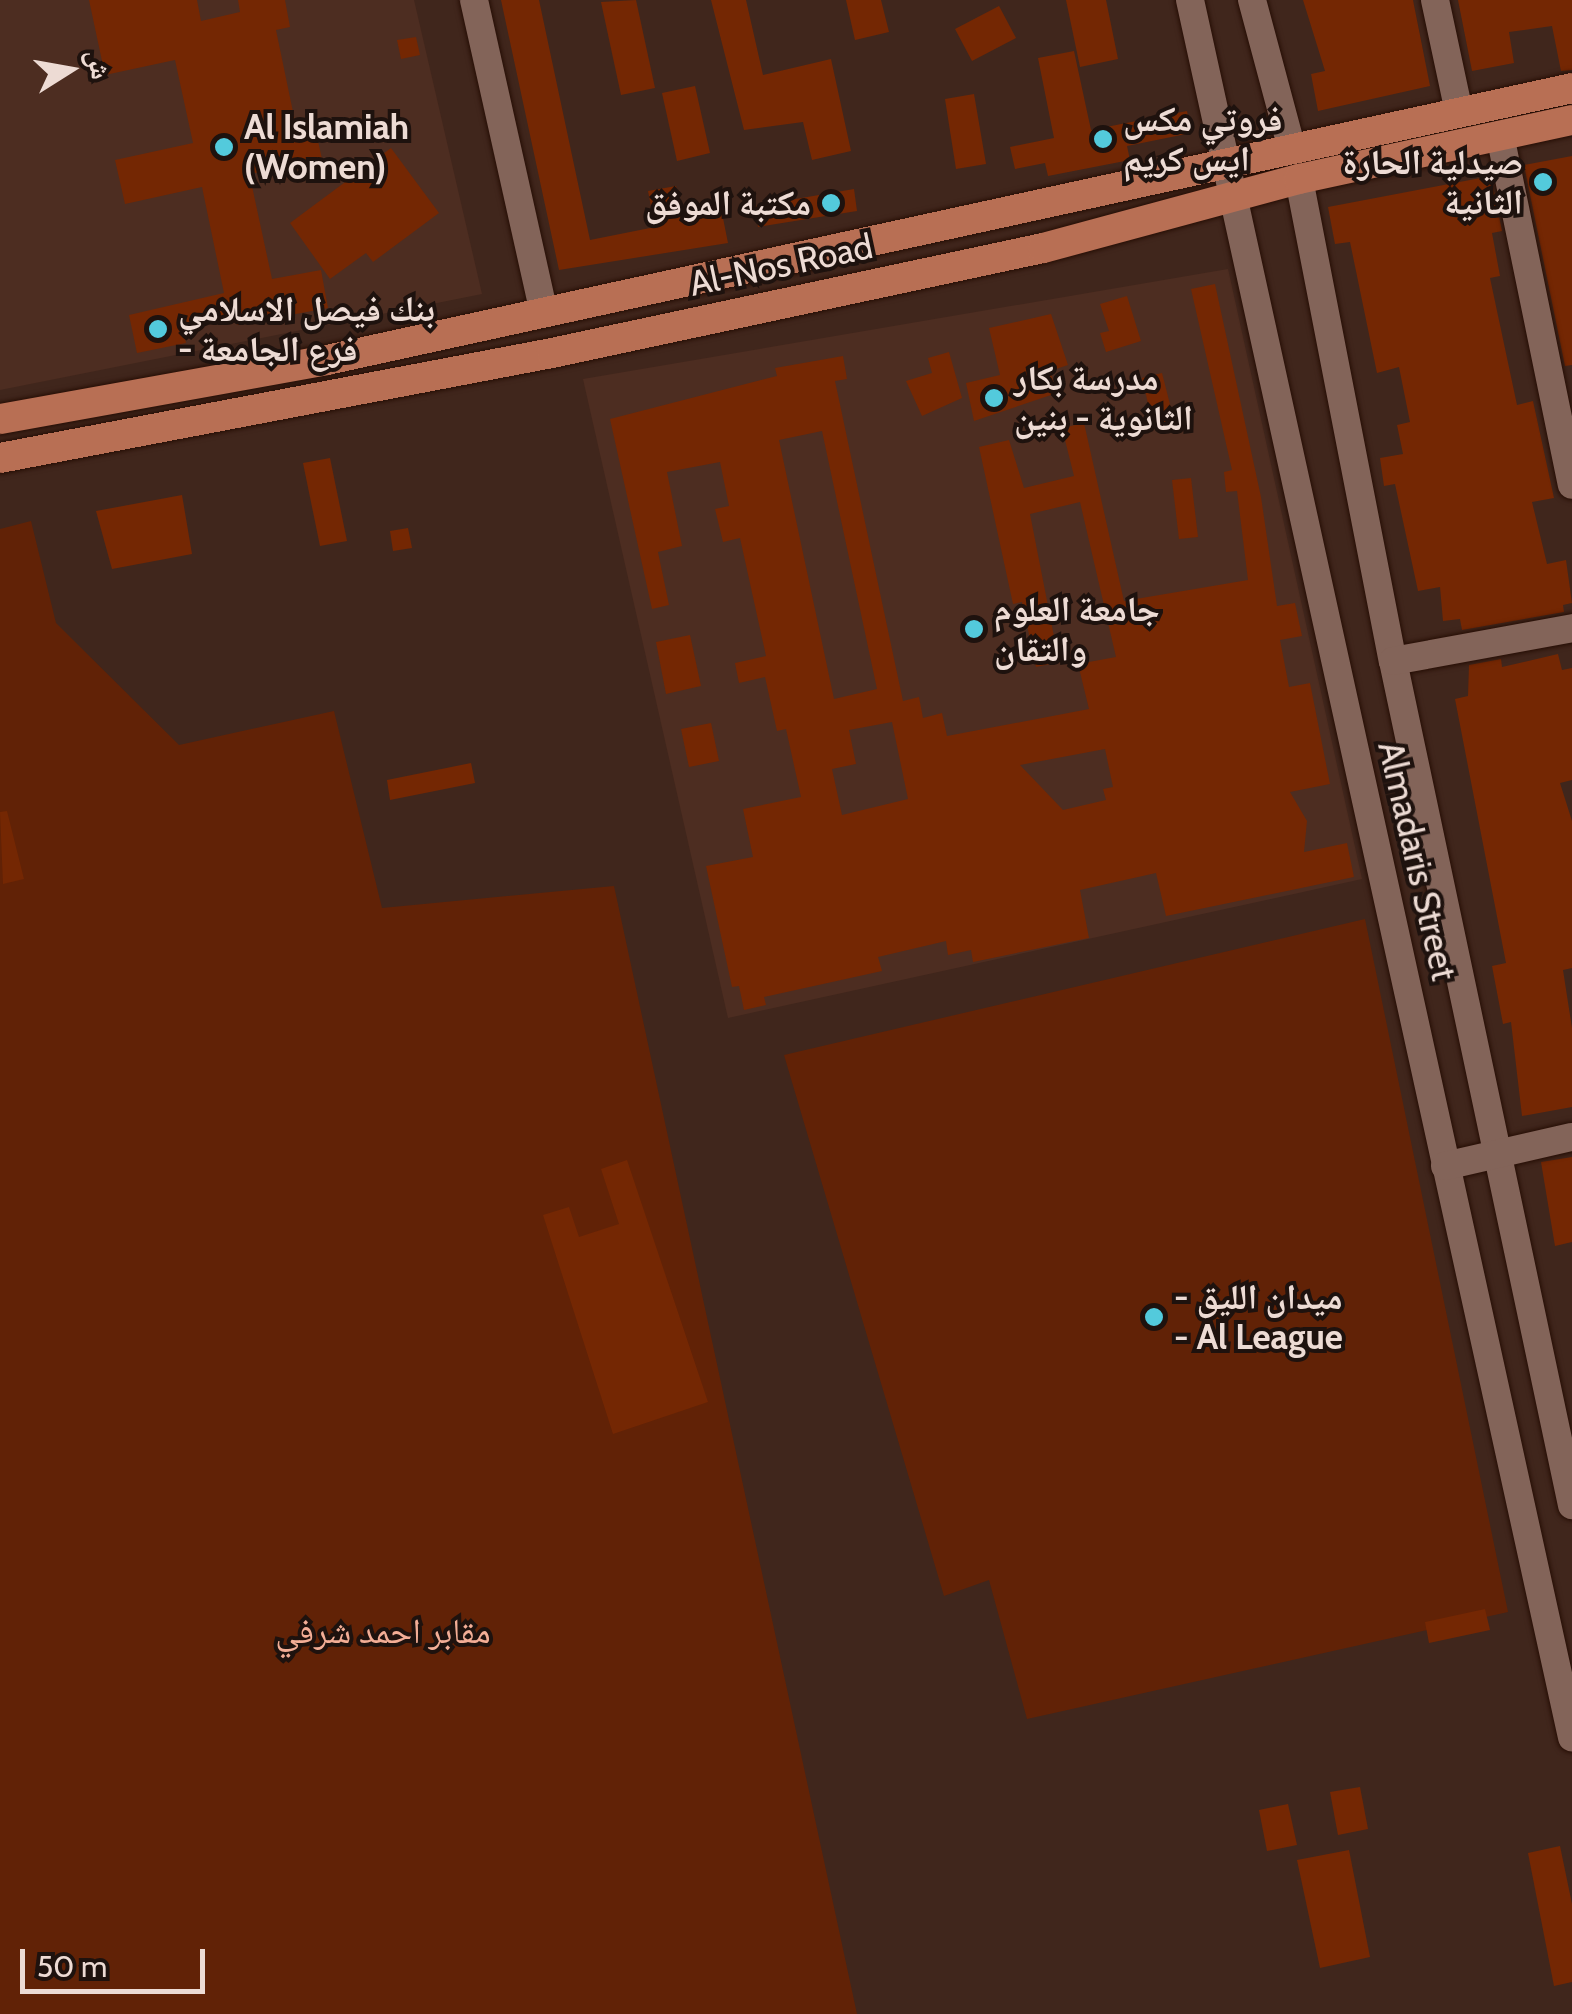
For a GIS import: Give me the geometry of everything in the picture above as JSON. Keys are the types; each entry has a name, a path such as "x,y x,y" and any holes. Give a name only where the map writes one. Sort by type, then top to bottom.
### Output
{"main road":[{"name":"Al-Nos Road","path":"0,419 327,360 1291,146 1572,88"},
{"name":"Al-Nos Road","path":"0,458 570,349 1043,248 1299,179 1572,120"}],"street":[{"path":"474,0 544,312"},
{"name":"Almadaris Street","path":"1190,0 1445,1166 1560,1628 1572,1738"},
{"path":"1252,0 1291,146"},
{"path":"1436,0 1458,112"},
{"path":"1500,135 1572,486"},
{"path":"1299,179 1392,661 1572,1504"},
{"path":"1392,661 1572,628"},
{"path":"1445,1166 1572,1137"}],"shaded area":[{"name":"Al Islamiah (Women)","path":"0,0 414,0 482,294 0,390"},
{"name":"جامعة العلوم والتقان","path":"1228,269 1362,879 728,1018 583,379"}],"green space":[{"name":"مقابر احمد شرفي","path":"31,521 56,623 179,745 334,711 382,908 614,886 857,2014 0,2014 0,529"},
{"name":"- ميدان الليق - Al League","path":"1365,919 1508,1612 1027,1719 989,1580 944,1596 784,1055"}],"building":[{"path":"89,0 197,0 201,21 240,12 238,0 285,0 290,27 276,30 298,136 316,132 322,159 255,173 247,163 272,279 321,270 328,308 237,325 236,314 182,326 186,343 137,353 129,315 224,293 202,187 125,204 115,160 193,143 175,60 105,75"},
{"path":"501,0 539,0 590,240 655,227 648,191 676,186 682,221 722,213 728,243 559,270"},
{"path":"636,0 655,88 621,95 601,2"},
{"path":"711,0 746,0 763,75 831,59 851,151 812,160 803,122 744,130"},
{"path":"846,0 881,0 889,32 855,40"},
{"path":"1066,0 1106,0 1118,59 1080,67"},
{"path":"1303,0 1413,0 1430,86 1318,111 1311,74 1325,71"},
{"path":"1458,0 1572,0 1572,70 1561,71 1552,26 1509,32 1514,63 1472,71"},
{"path":"999,6 1016,38 972,61 955,29"},
{"path":"416,37 420,55 401,59 397,40"},
{"name":"فروتي مكس ايس كريم","path":"1074,51 1091,130 1187,111 1191,133 1127,146 1130,160 1048,176 1045,163 1015,169 1010,147 1054,138 1038,58"},
{"path":"695,86 710,153 677,161 662,93"},
{"path":"974,94 986,164 956,169 945,99"},
{"path":"391,148 439,213 373,262 366,253 330,279 290,223"},
{"path":"1572,156 1572,365 1565,366 1524,165"},
{"path":"1491,176 1502,231 1492,233 1500,276 1490,278 1517,405 1533,401 1554,498 1532,502 1547,564 1566,560 1572,603 1563,605 1564,612 1462,630 1460,619 1443,621 1440,587 1418,591 1395,484 1384,486 1380,458 1403,454 1397,425 1410,422 1399,367 1377,373 1350,242 1335,244 1328,207"},
{"path":"854,189 857,211 758,227 755,206"},
{"path":"1215,284 1261,497 1277,606 1295,603 1302,636 1280,640 1289,687 1310,683 1330,784 1290,792 1307,821 1304,852 1347,843 1354,877 1166,916 1156,873 1080,890 1089,938 973,962 971,950 948,955 946,941 878,957 882,971 764,997 766,1005 744,1010 739,986 732,987 706,866 753,857 743,809 801,797 786,729 777,731 765,677 739,683 735,663 766,656 740,538 723,542 715,509 729,506 720,462 667,472 682,546 658,552 669,605 652,609 610,419 777,376 775,368 843,356 847,379 835,381 903,701 919,697 923,718 942,713 947,736 1089,709 1078,664 1116,657 1080,502 1030,514 1059,662 1036,667 1022,602 1013,604 979,447 1009,440 1024,488 1074,476 1062,428 1084,423 1124,601 1248,580 1237,491 1226,492 1224,472 1232,470 1191,289","holes":["822,431 877,689 834,699 779,440","892,722 908,799 842,815 832,769 856,764 849,730","1105,749 1113,787 1103,789 1106,800 1063,810 1020,765"]},
{"path":"1127,296 1141,341 1106,352 1100,333 1109,331 1100,304"},
{"path":"1051,314 1068,365 1050,371 1057,393 974,421 966,383 1000,375 989,328"},
{"path":"949,352 962,398 922,416 906,381 932,373 928,358"},
{"path":"1162,373 1175,424 1154,429 1142,378"},
{"path":"330,458 347,541 320,546 303,463"},
{"path":"1191,478 1198,537 1179,539 1172,480"},
{"path":"182,495 192,554 112,569 96,511"},
{"path":"408,528 412,548 393,551 390,531"},
{"path":"690,635 701,686 666,694 656,642"},
{"path":"1558,654 1562,670 1572,668 1572,780 1560,783 1572,821 1572,968 1563,970 1572,1028 1572,1107 1522,1116 1511,1022 1503,1024 1492,966 1506,963 1455,699 1468,696 1469,665 1501,659 1502,667"},
{"path":"711,723 719,761 689,767 681,729"},
{"path":"471,763 475,783 390,800 387,780"},
{"path":"7,811 24,879 3,884 0,812"},
{"path":"1572,1157 1572,1242 1555,1246 1541,1162"},
{"path":"627,1160 708,1402 613,1434 543,1215 569,1207 579,1237 619,1224 601,1169"},
{"path":"1485,1609 1490,1630 1429,1643 1425,1622"},
{"path":"1360,1787 1368,1829 1338,1835 1330,1792"},
{"path":"1288,1804 1297,1845 1267,1851 1259,1810"},
{"path":"1560,1846 1572,1904 1572,1982 1554,1986 1528,1853"},
{"path":"1349,1850 1370,1957 1320,1968 1297,1860"}],"place":[{"name":"فروتي مكس ايس كريم","path":"1103,139"},
{"name":"Al Islamiah (Women)","path":"224,147"},
{"name":"صيدلية الحارة الثانية","path":"1543,182"},
{"name":"مكتبة الموفق","path":"831,203"},
{"name":"بنك فيصل الاسلامي - فرع الجامعة","path":"158,329"},
{"name":"مدرسة بكار الثانوية - بنين","path":"994,398"},
{"name":"جامعة العلوم والتقان","path":"974,629"},
{"name":"- ميدان الليق - Al League","path":"1154,1317"}]}
